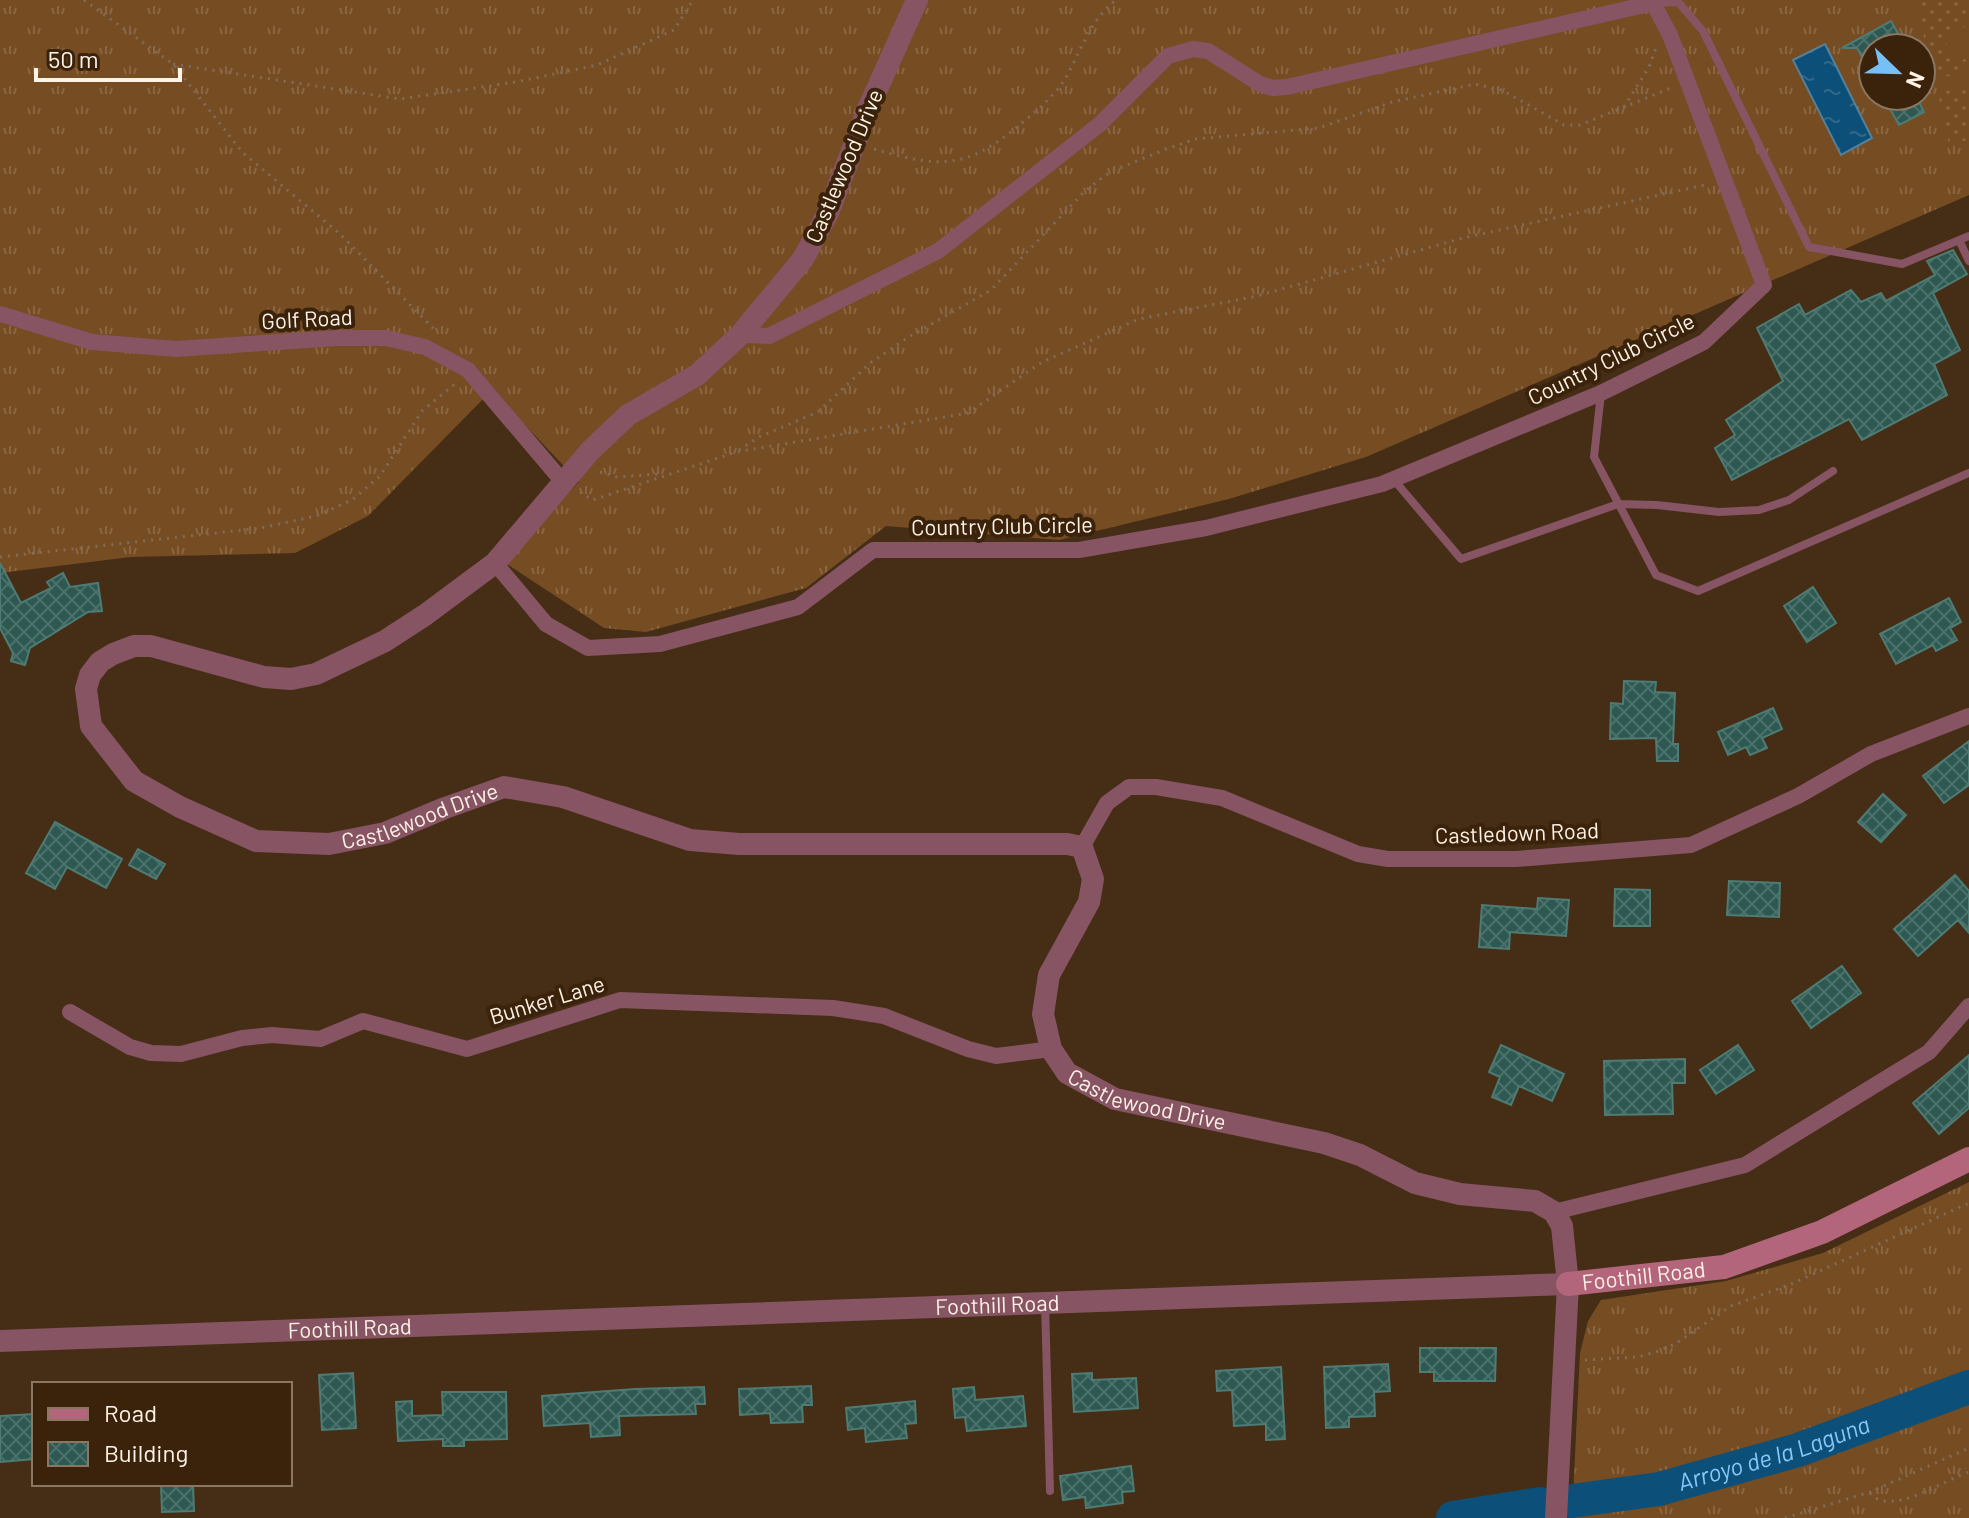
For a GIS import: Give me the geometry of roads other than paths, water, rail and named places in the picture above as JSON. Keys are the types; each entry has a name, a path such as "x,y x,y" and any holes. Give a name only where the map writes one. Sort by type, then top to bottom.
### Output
{"main road":[{"name":"Foothill Road","path":"1568,1284 1724,1267 1822,1232 1969,1159"}],"street":[{"name":"Castlewood Drive","path":"917,0 903,27 828,213 803,259 740,335 697,375 628,415 582,461 568,483 495,563 385,641 316,674 291,679 264,677 151,646 134,646 113,654 95,669 86,689 91,726 134,781 180,807 256,841 329,844 385,833 504,787 563,797 690,840 739,844 1067,844 1082,847 1093,879 1089,902 1049,975 1044,994 1043,1014 1051,1049 1067,1073 1115,1099 1324,1143 1360,1155 1415,1183 1460,1194 1535,1201 1554,1212"},
{"name":"Country Club Circle","path":"495,563 546,624 588,648 660,644 798,607 873,550 1079,550 1206,528 1394,480 1601,393 1704,342 1764,285 1688,81 1653,3"},
{"path":"740,335 769,336 938,251 1100,124 1168,56 1193,49 1208,51 1260,84 1273,88 1287,87 1653,3"},
{"name":"Golf Road","path":"0,314 92,342 176,349 336,338 386,338 425,347 470,372 568,483"},
{"name":"Castledown Road","path":"1082,847 1107,803 1129,787 1156,787 1222,798 1358,854 1388,859 1516,859 1691,845 1798,796 1871,754 1969,716"},
{"name":"Bunker Lane","path":"70,1012 130,1047 151,1053 181,1054 242,1038 272,1035 320,1039 363,1021 467,1049 620,1000 833,1008 884,1016 968,1049 996,1056 1051,1049"},
{"path":"1556,1518 1568,1284 1562,1226 1554,1212 1745,1165 1929,1052 1969,1006"},
{"name":"Foothill Road","path":"0,1341 1568,1284"}],"lane":[{"path":"1653,3 1678,2 1703,31 1809,247 1902,264 1969,236"},
{"path":"1959,240 1969,261"},
{"path":"1601,393 1594,457 1656,575 1698,591 1969,473"},
{"path":"1394,480 1461,559 1618,504 1719,512 1759,510 1789,500 1833,471"},
{"path":"1045,1303 1050,1491"}],"water":[{"path":"1825,44 1872,138 1841,155 1793,60"}],"waterway":[{"name":"Arroyo de la Laguna","path":"1572,1501 1659,1489 1798,1450 1969,1387"},
{"name":"Arroyo de la Laguna","path":"1453,1518 1540,1504"}]}
